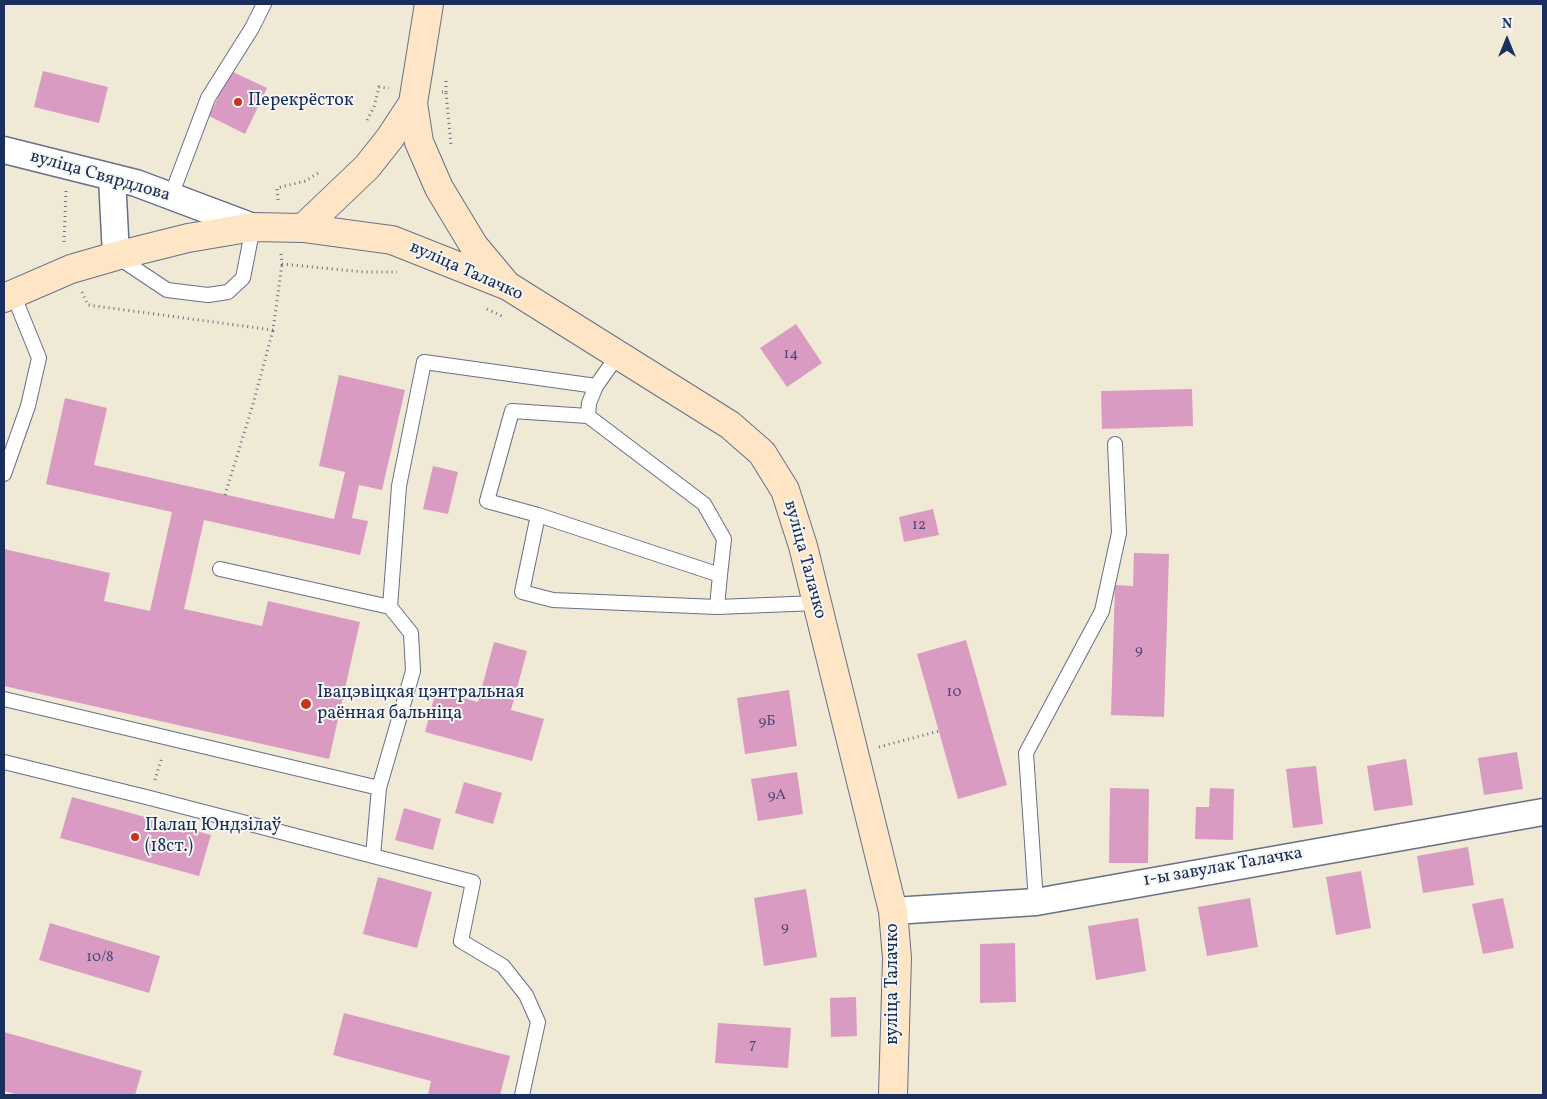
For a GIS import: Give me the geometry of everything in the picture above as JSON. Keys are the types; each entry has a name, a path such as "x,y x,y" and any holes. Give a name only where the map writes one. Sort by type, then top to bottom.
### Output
{"street":[{"path":"429,4 413,103 419,142 439,188 474,246 508,286"},
{"path":"303,228 367,167 390,138 413,103"},
{"name":"вуліца Свярдлова","path":"4,150 136,183 253,226"},
{"path":"112,177 116,256"},
{"name":"вуліца Свярдлова","path":"8,296 71,269 116,256 188,238 253,226 303,228 392,240"},
{"name":"вуліца Талачко","path":"392,240 508,286 730,425 762,453 785,490 803,546 897,910 893,1095"},
{"name":"1-ы завулак Талачка","path":"897,910 1032,902 1543,812"}],"lane":[{"path":"171,196 208,98 252,28 264,4"},
{"path":"116,256 167,290 208,295 228,292 243,278 253,226"},
{"path":"4,474 28,406 40,358 8,296"},
{"path":"588,416 589,403 596,386 618,355"},
{"path":"390,607 399,486 424,362 596,386"},
{"path":"717,607 724,539 704,504 588,416 512,411 487,501 538,515 720,575"},
{"path":"1032,902 1026,752 1102,611 1119,533 1115,444"},
{"path":"538,515 522,592 552,600 717,607 817,603"},
{"path":"220,569 390,607 411,633 413,671 379,788 372,856"},
{"path":"4,698 379,788"},
{"path":"4,762 473,882 461,941 503,966 526,995 538,1022 522,1095"}],"path":[{"path":"225,495 273,330"},
{"path":"876,747 938,731"},
{"path":"150,798 168,737"}],"building":[{"path":"43,71 108,87 99,123 34,107"},
{"name":"Перекрёсток","path":"231,71 267,88 245,134 209,116"},
{"path":"796,324 822,363 787,387 760,348"},
{"path":"339,375 405,390 382,490 359,485 352,518 368,521 360,555 204,520 184,609 262,626 268,601 360,622 329,759 4,686 4,549 110,573 104,601 150,611 172,512 46,484 65,398 107,408 94,465 334,519 345,472 319,466"},
{"path":"1192,389 1193,426 1102,429 1101,391"},
{"path":"433,466 458,472 448,514 423,509"},
{"path":"933,509 939,535 904,542 899,517"},
{"path":"1134,553 1169,554 1164,717 1111,715 1115,585 1133,586"},
{"path":"966,640 1007,785 958,799 917,654"},
{"path":"494,642 527,651 511,710 544,719 532,761 425,732 436,691 478,702"},
{"path":"789,690 797,746 745,754 737,698"},
{"path":"1517,752 1523,789 1484,795 1478,758"},
{"path":"1406,759 1413,805 1374,811 1367,766"},
{"path":"1316,766 1323,824 1293,828 1286,769"},
{"path":"797,772 803,814 758,821 751,779"},
{"path":"464,782 502,793 493,824 455,813"},
{"path":"1110,788 1149,789 1148,863 1109,863"},
{"path":"1210,788 1234,789 1233,840 1195,839 1196,807 1209,807"},
{"name":"Палац Юндзілаў (18ст.)","path":"72,797 211,835 199,876 60,838"},
{"path":"404,808 441,819 433,850 395,840"},
{"path":"1468,847 1474,885 1423,893 1417,856"},
{"path":"1361,871 1371,928 1336,935 1326,877"},
{"path":"378,877 432,892 417,948 363,934"},
{"path":"806,889 817,957 764,966 754,898"},
{"path":"1250,898 1258,947 1207,956 1198,907"},
{"path":"1503,898 1514,948 1483,954 1472,904"},
{"path":"1138,918 1146,971 1096,980 1088,926"},
{"path":"50,923 160,956 149,993 39,960"},
{"path":"1015,943 1016,1002 980,1003 980,944"},
{"path":"856,997 857,1036 831,1037 830,998"},
{"path":"344,1013 510,1056 500,1095 428,1095 431,1081 333,1055"},
{"path":"718,1023 791,1028 788,1068 715,1063"},
{"path":"4,1032 142,1071 135,1095 19,1095 4,1091"}],"place":[{"name":"Перекрёсток","path":"238,102"},
{"name":"Івацэвіцкая цэнтральная раённая бальніца","path":"306,704"},
{"name":"Палац Юндзілаў (18ст.)","path":"135,837"}]}
